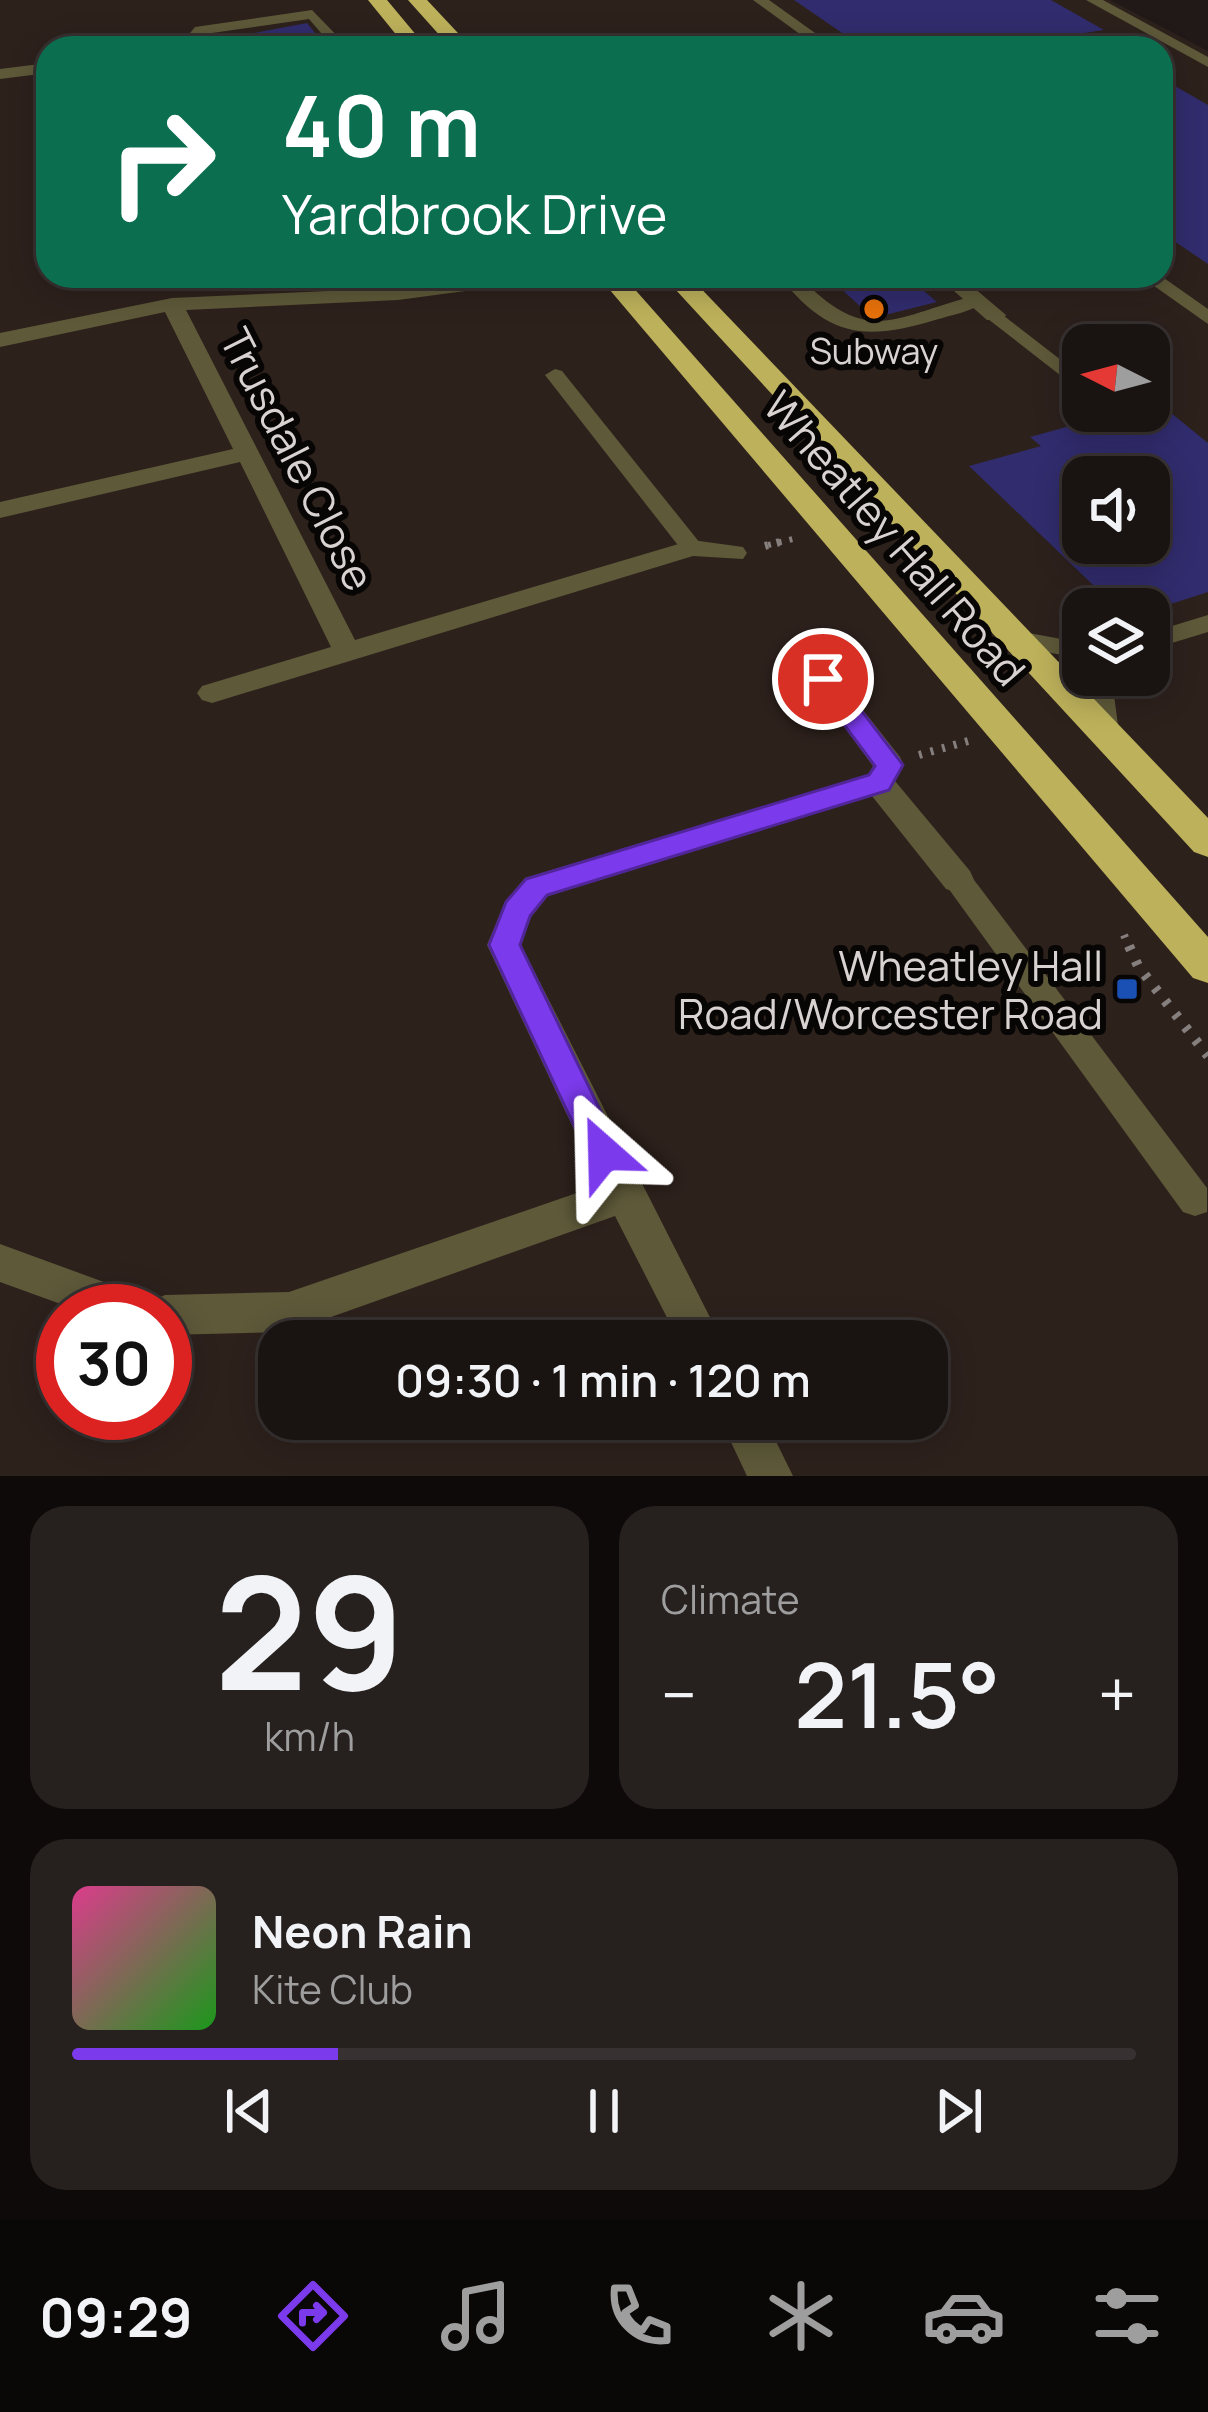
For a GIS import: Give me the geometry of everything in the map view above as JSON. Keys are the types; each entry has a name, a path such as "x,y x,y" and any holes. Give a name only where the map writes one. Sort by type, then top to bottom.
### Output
{"highway":[{"path":"376,0 407,36"},
{"path":"417,0 451,36"},
{"name":"Wheatley Hall Road","path":"623,288 1208,966"},
{"name":"Wheatley Hall Road","path":"687,288 1208,842"}],"street":[{"path":"0,74 36,70"},
{"path":"0,340 172,304 443,288"},
{"path":"962,288 986,308"},
{"name":"Trusdale Close","path":"172,304 348,652"},
{"path":"0,510 248,453"},
{"name":"Trusdale Close","path":"212,693 692,548 734,553"},
{"path":"823,679 958,880"},
{"path":"689,1320 505,945 517,911 537,887 884,774"},
{"path":"192,1314 289,1312 624,1195"},
{"path":"0,1263 60,1284"},
{"path":"753,1440 772,1476"}],"lane":[{"path":"760,0 812,36"},
{"path":"1093,0 1159,36"},
{"path":"195,36 200,30 312,14 331,36"},
{"path":"1173,44 1208,63"},
{"path":"800,288 832,319 855,326 986,308 1062,370"},
{"path":"1166,288 1208,318"},
{"path":"555,375 692,548"},
{"path":"1170,635 1208,623"},
{"path":"1018,639 1062,647"},
{"path":"1101,696 1106,734"},
{"path":"958,880 1195,1200"}],"path":[{"path":"734,553 814,534"},
{"path":"884,774 983,736"}],"shaded area":[{"path":"0,0 1110,0 1208,51 1208,1476 0,1476"}],"building":[{"path":"794,0 1051,0 1104,30 1084,33 1089,36 846,36"},
{"path":"307,23 317,36 238,36"},
{"path":"1173,85 1208,105 1208,264 1174,241"},
{"path":"840,288 920,288 937,302 873,318"},
{"path":"1171,413 1208,443 1208,592 1170,604 1170,588 1096,588 1071,564 1170,564 1170,456 1062,456 1062,555 969,466 1041,446 1030,437 1062,428 1062,432 1170,432"}],"place":[{"name":"Subway","path":"874,309"},
{"name":"Wheatley Hall Road/Worcester Road","path":"1127,989"}],"route":[{"path":"604,1153 505,945 517,911 537,887 879,783 889,765 823,679"}]}
